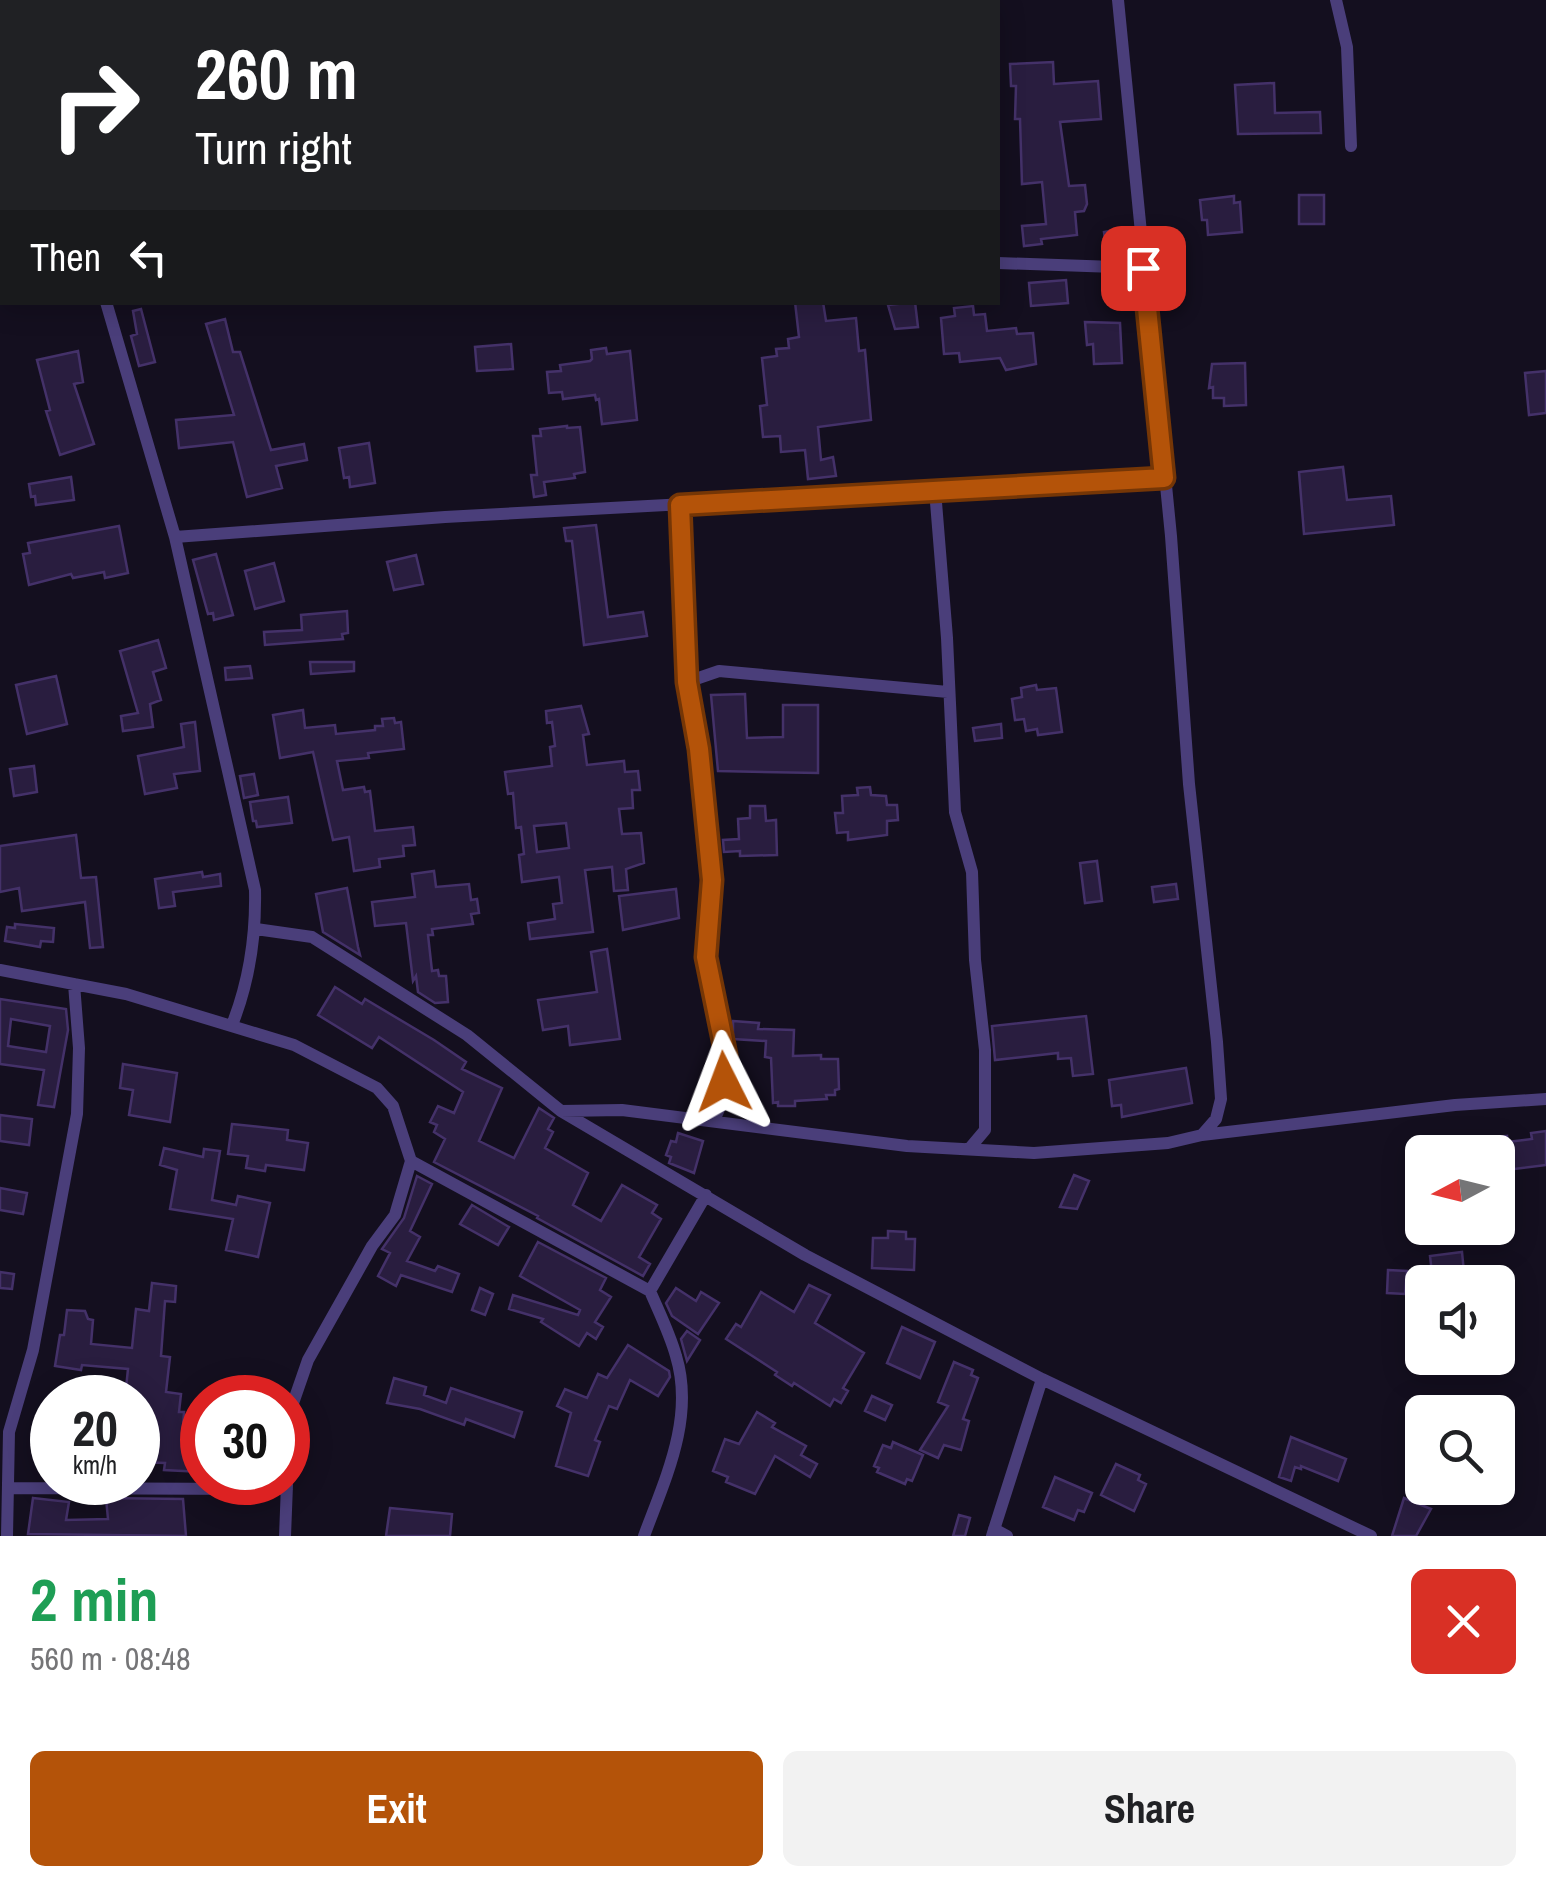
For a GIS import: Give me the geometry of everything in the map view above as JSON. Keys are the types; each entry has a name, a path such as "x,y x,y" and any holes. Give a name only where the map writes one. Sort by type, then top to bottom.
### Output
{"street":[{"path":"1118,0 1221,1099 1216,1119 1202,1135"},
{"path":"1336,0 1347,47 1350,146"},
{"path":"1000,263 1143,268"},
{"path":"107,305 175,538 254,890 256,929 241,1003 232,1025"},
{"path":"175,538 303,526 1164,478"},
{"path":"935,490 954,812 972,872 984,1050 985,1130 969,1150"},
{"path":"680,505 687,682 699,749 712,880 706,957 726,1055 725,1095 714,1121"},
{"path":"687,682 719,670 948,692"},
{"path":"256,929 312,936 467,1035 562,1110 806,1255 1042,1379 1371,1536"},
{"path":"0,970 126,994 294,1045 376,1088 392,1106 411,1161 394,1216 364,1260 302,1375"},
{"path":"7,1536 9,1432 33,1350 78,1114 79,1048 74,984"},
{"path":"562,1110 622,1110 907,1146 1034,1153 1168,1143 1202,1135 1546,1098"},
{"path":"411,1161 650,1291 678,1358 682,1416 672,1461 644,1536"},
{"path":"650,1291 706,1196"},
{"path":"1008,1536 993,1533 1042,1379"},
{"path":"9,1488 180,1487"},
{"path":"285,1536 286,1505"}],"building":[{"path":"1053,62 1054,84 1098,81 1101,119 1060,122 1069,186 1085,185 1087,204 1084,211 1075,212 1077,235 1041,239 1042,244 1024,246 1022,226 1046,224 1042,182 1022,184 1020,119 1015,119 1016,86 1011,86 1010,64"},
{"path":"1274,83 1275,113 1320,112 1321,133 1238,134 1235,85"},
{"path":"1299,195 1324,195 1324,224 1299,224"},
{"path":"1234,196 1234,203 1240,202 1242,232 1208,235 1200,200"},
{"path":"1116,230 1118,246 1106,248 1104,232"},
{"path":"1066,280 1068,303 1031,306 1029,283"},
{"path":"795,305 823,305 826,321 856,318 859,351 865,350 871,420 818,427 821,460 833,457 836,476 808,479 805,450 781,452 780,436 763,437 760,406 767,405 762,358 777,356 776,349 789,348 788,339 799,337"},
{"path":"888,305 915,305 918,327 895,329"},
{"path":"973,306 974,315 985,314 987,331 1016,328 1017,334 1033,333 1036,364 1006,370 1000,358 960,362 959,353 944,354 941,318 955,316 954,308"},
{"path":"141,309 155,362 139,366 131,336 137,334 133,311"},
{"path":"225,319 233,352 240,352 271,450 304,444 307,460 276,466 282,488 247,497 233,442 179,448 176,420 234,415 206,324"},
{"path":"1085,322 1120,323 1122,363 1094,364 1093,344 1087,345"},
{"path":"511,344 513,369 477,371 475,347"},
{"path":"606,348 607,354 630,351 637,420 602,424 595,395 563,399 562,392 549,393 547,372 561,371 560,365 590,361 591,350"},
{"path":"78,351 83,382 74,384 94,444 60,455 46,411 50,410 37,360"},
{"path":"1245,363 1246,405 1224,406 1224,398 1213,398 1213,387 1209,388 1212,364"},
{"path":"1546,371 1546,413 1529,415 1525,373"},
{"path":"580,427 585,472 574,474 575,478 544,482 546,495 534,497 531,475 537,475 533,436 541,436 540,429"},
{"path":"369,443 375,483 350,487 349,477 344,478 339,448"},
{"path":"1343,467 1347,500 1391,496 1394,525 1304,534 1299,472"},
{"path":"71,477 74,500 36,505 29,484"},
{"path":"596,525 608,617 643,612 647,636 584,645 572,541 566,541 564,528"},
{"path":"119,526 128,573 105,578 104,572 73,578 71,574 29,585 23,554 30,553 28,543"},
{"path":"216,554 233,615 214,620 213,613 208,614 193,560"},
{"path":"416,555 423,584 394,590 387,562"},
{"path":"274,563 284,601 255,609 245,571"},
{"path":"347,611 348,633 342,634 343,639 265,645 264,632 302,630 301,615"},
{"path":"158,640 166,668 153,672 161,700 150,704 153,727 123,731 121,716 138,713 120,651"},
{"path":"310,662 354,662 354,671 311,674"},
{"path":"250,666 252,678 226,680 225,668"},
{"path":"56,676 67,724 27,734 16,685"},
{"path":"1036,685 1037,690 1056,688 1062,732 1038,735 1037,729 1026,731 1024,719 1015,720 1012,699 1022,697 1021,688"},
{"path":"745,694 747,738 783,737 783,705 818,705 818,773 718,771 711,695"},
{"path":"581,706 589,734 583,735 587,765 624,761 625,772 638,771 640,790 632,790 633,808 619,809 622,834 641,833 644,863 626,869 628,890 614,891 612,867 585,870 593,932 530,939 528,923 555,919 553,904 562,903 559,877 522,882 521,827 516,828 513,793 508,794 505,772 552,766 550,747 555,746 552,722 547,723 546,711","holes":["566,823 569,848 537,852 534,826"]},
{"path":"303,710 305,728 335,725 336,734 375,730 375,726 383,726 382,719 401,722 404,749 337,761 343,790 364,787 365,792 370,791 375,831 413,827 415,845 403,846 404,856 379,859 380,867 354,871 349,837 333,840 313,752 280,758 273,715"},
{"path":"195,722 200,771 174,774 177,788 145,794 138,756 184,747 181,724"},
{"path":"1001,724 1002,738 975,741 973,728"},
{"path":"34,766 37,792 14,796 10,769"},
{"path":"254,774 258,795 244,798 240,776"},
{"path":"870,787 871,795 886,796 887,805 897,805 898,820 887,821 887,835 848,840 848,832 837,833 835,813 843,813 842,796 858,795 857,788"},
{"path":"288,797 292,823 257,827 250,802"},
{"path":"750,806 765,806 766,821 776,820 777,855 740,856 740,851 724,852 723,840 739,839 738,819 750,818"},
{"path":"76,835 81,878 96,877 103,947 90,948 85,902 22,911 19,888 0,892 0,846"},
{"path":"1097,861 1102,901 1085,903 1080,863"},
{"path":"434,871 436,887 469,884 471,900 477,899 479,913 471,914 473,924 432,929 433,935 428,935 432,971 446,976 448,1002 435,1003 418,992 416,976 413,981 406,923 375,926 372,902 415,897 412,874"},
{"path":"202,872 203,877 220,874 221,886 173,892 175,906 159,908 155,879"},
{"path":"1176,884 1178,899 1154,902 1152,887"},
{"path":"347,888 360,955 323,932 316,894"},
{"path":"676,889 679,918 623,930 619,896"},
{"path":"15,924 54,928 53,942 41,941 40,947 5,941 7,927 15,928"},
{"path":"607,949 620,1039 570,1045 568,1026 543,1030 538,1000 597,992 591,952"},
{"path":"335,987 362,1004 365,999 434,1040 466,1062 462,1069 502,1088 479,1141 514,1158 539,1108 554,1118 548,1129 553,1132 545,1148 588,1173 573,1205 601,1221 622,1185 657,1205 652,1213 661,1219 639,1257 650,1264 643,1276 434,1162 445,1139 434,1132 437,1125 430,1122 438,1106 454,1113 463,1092 379,1037 372,1048 318,1015"},
{"path":"0,999 66,1009 68,1030 54,1107 38,1105 44,1070 0,1064","holes":["11,1019 50,1026 46,1052 8,1046"]},
{"path":"1086,1016 1093,1074 1073,1076 1071,1058 1058,1059 1058,1053 995,1060 992,1026"},
{"path":"733,1021 759,1023 758,1029 794,1030 793,1056 838,1059 839,1089 835,1095 795,1101 795,1106 773,1103 771,1058 765,1057 766,1041 733,1039"},
{"path":"123,1064 177,1073 170,1122 129,1115 133,1090 120,1088"},
{"path":"1186,1068 1192,1103 1122,1117 1121,1105 1112,1106 1109,1080"},
{"path":"0,1115 32,1119 29,1145 0,1141"},
{"path":"232,1124 288,1130 287,1140 308,1143 304,1170 266,1165 265,1171 246,1168 248,1156 228,1154"},
{"path":"1546,1131 1546,1165 1515,1169 1515,1141 1532,1139 1531,1133"},
{"path":"678,1133 703,1141 694,1173 669,1163 671,1157 666,1155"},
{"path":"164,1148 203,1157 204,1149 220,1151 212,1200 236,1205 238,1196 270,1203 258,1257 226,1250 233,1219 170,1209 177,1170 160,1165"},
{"path":"1074,1175 1089,1181 1077,1209 1060,1207"},
{"path":"417,1176 432,1184 410,1231 420,1237 407,1261 459,1274 452,1292 401,1275 396,1286 378,1276 390,1253 382,1249 404,1218"},
{"path":"0,1188 27,1193 23,1214 0,1210"},
{"path":"472,1205 509,1227 498,1245 460,1224"},
{"path":"888,1231 906,1232 906,1239 915,1239 914,1270 872,1268 873,1238 888,1238"},
{"path":"538,1242 606,1278 600,1290 611,1297 595,1322 603,1327 596,1339 587,1333 579,1346 541,1322 543,1319 509,1309 513,1295 578,1315 580,1310 520,1276"},
{"path":"1462,1252 1463,1265 1431,1265 1430,1256"},
{"path":"1388,1270 1405,1271 1405,1294 1387,1293"},
{"path":"0,1272 14,1274 12,1289 0,1288"},
{"path":"152,1283 176,1286 175,1302 165,1301 161,1356 170,1357 166,1392 180,1394 180,1471 164,1470 165,1463 160,1463 160,1375 127,1375 128,1369 82,1365 81,1370 55,1366 67,1310 85,1311 88,1319 93,1320 91,1344 132,1348 136,1309 149,1311"},
{"path":"809,1285 830,1295 815,1323 864,1353 843,1388 848,1391 841,1403 834,1399 830,1406 794,1383 792,1386 726,1339 736,1324 741,1327 761,1292 794,1312"},
{"path":"480,1288 493,1294 485,1315 472,1310"},
{"path":"676,1288 696,1301 701,1292 719,1303 698,1334 672,1316 666,1303"},
{"path":"902,1327 935,1342 920,1378 887,1363"},
{"path":"687,1331 700,1340 687,1361 681,1339"},
{"path":"628,1345 669,1371 670,1377 658,1396 630,1380 617,1409 609,1406 595,1440 600,1442 588,1476 556,1466 571,1413 557,1406 565,1389 587,1398 598,1374 607,1378"},
{"path":"954,1362 973,1370 971,1375 978,1378 963,1419 969,1421 961,1450 944,1445 938,1458 920,1450 948,1406 938,1402"},
{"path":"394,1378 426,1387 424,1395 446,1403 451,1388 522,1412 514,1437 466,1419 464,1425 420,1409 387,1403"},
{"path":"872,1396 892,1405 885,1420 865,1411"},
{"path":"757,1412 775,1423 772,1427 806,1446 801,1455 817,1464 810,1477 775,1456 755,1494 726,1482 728,1477 713,1471 725,1439 739,1444"},
{"path":"1291,1437 1346,1459 1338,1481 1301,1466 1295,1467 1291,1481 1279,1477"},
{"path":"893,1442 923,1455 912,1481 907,1479 905,1484 877,1472 879,1468 874,1466 883,1445 891,1448"},
{"path":"1116,1464 1140,1475 1138,1480 1146,1484 1134,1511 1101,1495"},
{"path":"1055,1477 1092,1493 1084,1512 1078,1510 1074,1520 1043,1507"},
{"path":"1404,1498 1405,1505 1431,1509 1416,1536 1392,1536"},
{"path":"160,1499 180,1499 180,1505 183,1505 186,1536 28,1534 32,1505 68,1505 66,1520 108,1519 107,1505 160,1505"},
{"path":"390,1508 452,1514 450,1536 386,1536"},
{"path":"959,1515 970,1518 965,1536 953,1536"}],"route":[{"path":"724,1082 726,1055 706,957 712,880 699,749 687,682 680,505 1164,478 1143,268"}]}
